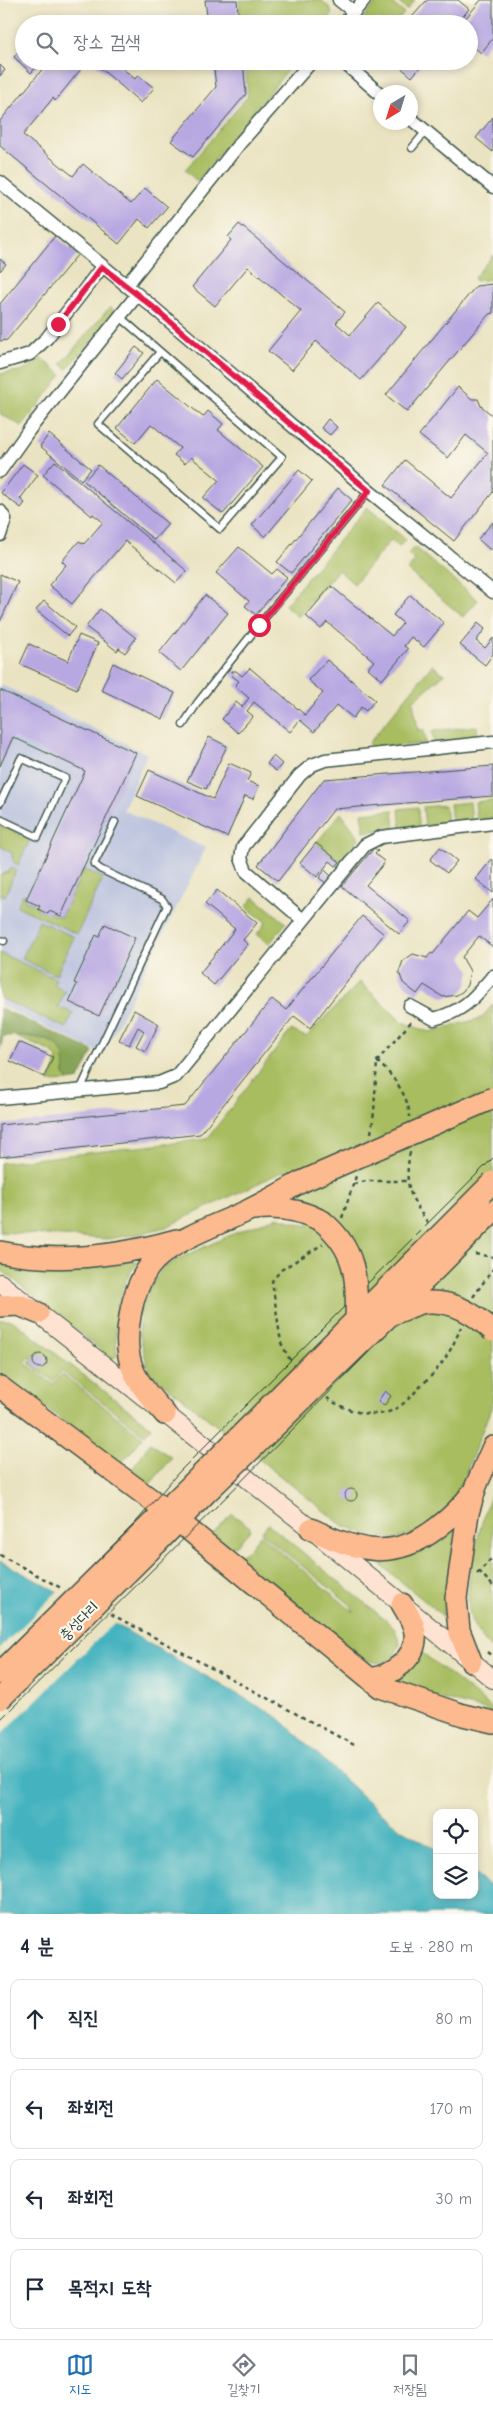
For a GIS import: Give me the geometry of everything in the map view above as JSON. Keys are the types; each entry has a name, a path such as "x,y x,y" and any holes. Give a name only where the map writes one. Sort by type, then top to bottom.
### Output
{"highway":[{"path":"0,1252 43,1257 100,1256 139,1250 194,1235 250,1210 301,1182 493,1098"},
{"path":"151,1537 356,1318 493,1182"},
{"path":"250,1210 284,1208 310,1214 322,1221 343,1242 350,1255 356,1291 356,1318"},
{"path":"197,1490 390,1315 493,1211"},
{"path":"165,1414 138,1384 129,1357 128,1323 131,1305 146,1272 155,1261 194,1235"},
{"path":"390,1315 421,1303 438,1303 469,1311 493,1331"},
{"path":"0,1306 19,1305 38,1313"},
{"path":"0,1387 172,1515 370,1679 393,1693 493,1722"},
{"path":"311,1529 338,1542 381,1551 399,1548 427,1536 464,1505 476,1486 493,1447"},
{"path":"471,1661 459,1630 456,1598 466,1529 476,1486"},
{"name":"충성다리","path":"0,1673 151,1537"},
{"name":"충성다리","path":"0,1699 151,1537"},
{"path":"370,1679 386,1674 404,1663 415,1645 413,1623 402,1604"}],"main road":[{"path":"0,1283 311,1529 493,1679"}],"street":[{"path":"339,0 354,12"},
{"path":"352,15 364,0"},
{"path":"126,286 240,143 304,70"},
{"path":"352,70 373,88"},
{"path":"418,124 493,187"},
{"path":"0,182 369,491 493,592"},
{"path":"0,363 30,354 47,338 102,267"},
{"path":"0,471 29,430 137,295"},
{"path":"0,511 5,519 0,535"},
{"path":"303,920 246,871 241,858 243,847 300,775 312,765 325,760 493,742"},
{"path":"0,1098 159,1083 176,1076 365,845 374,840 493,822"},
{"path":"410,1006 434,1019 452,1014 469,1004 493,976"}],"lane":[{"path":"412,148 426,131"},
{"path":"119,316 282,456 220,528 98,424 160,352"},
{"path":"183,724 259,625 369,491"},
{"path":"0,803 21,758 65,778 38,837 0,819"},
{"path":"80,1091 167,906 162,900 100,869 94,864 114,822"}],"path":[{"path":"377,1061 386,1069 405,1097 410,1120"},
{"path":"411,1148 407,1181 410,1196 429,1226"},
{"path":"354,1184 366,1181 407,1181"},
{"path":"472,1253 493,1257"},
{"path":"0,1556 69,1592"},
{"path":"475,1578 493,1557"},
{"path":"475,1567 493,1586"},
{"path":"110,1613 356,1746"}],"shaded area":[{"path":"0,684 147,754 123,810 206,848 103,1054 0,1005"}],"green space":[{"path":"239,0 321,0 330,8 332,14 331,15 240,15"},
{"path":"378,0 388,0 404,13 402,15 366,15"},
{"path":"396,0 415,0 407,10"},
{"path":"246,70 288,70 197,181 185,170 248,96"},
{"path":"493,255 493,279 475,281 474,278"},
{"path":"110,307 116,312 67,369 61,364"},
{"path":"41,358 62,375 22,426 0,414 0,374 26,370"},
{"path":"367,507 405,539 399,547 391,540 354,584 338,570 298,617 285,605"},
{"path":"414,547 478,600 463,617 407,570 415,561 408,554"},
{"path":"432,665 444,674 413,701 418,730 424,730 426,743 371,749 369,743"},
{"path":"477,726 478,738 434,743 432,731"},
{"path":"493,800 493,820 477,821 475,802"},
{"path":"470,802 472,822 452,823 450,804"},
{"path":"445,805 447,824 425,826 423,807"},
{"path":"418,807 419,827 401,828 399,809"},
{"path":"393,810 395,829 364,832 362,813"},
{"path":"341,813 359,838 340,862 316,843"},
{"path":"0,825 30,839 18,865 14,863 11,852 0,846"},
{"path":"12,868 16,870 5,896 0,894 0,875"},
{"path":"84,869 103,878 77,934 17,906 23,894 26,895 24,900 38,906 37,909 61,917"},
{"path":"254,897 286,923 269,944 257,934 266,922 246,907"},
{"path":"39,921 74,937 56,975 22,959"},
{"path":"0,953 56,979 54,985 65,991 58,1007 73,1013 66,1028 0,998"},
{"path":"360,982 402,1022 429,1032 482,1018 493,1004 493,1397 491,1408 463,1480 450,1507 424,1531 396,1539 372,1536 342,1525 149,1372 139,1333 140,1314 149,1290 162,1269 176,1260 233,1234 277,1217 308,1226 312,1204 304,1201 303,1195 284,1171 166,1227 138,1234 108,1239 0,1232 0,1163 207,1139 291,1030 306,1037"},
{"path":"0,1008 93,1051 79,1079 69,1081 64,1074 64,1061 61,1051 56,1044 47,1040 38,1037 3,1036 0,1050"},
{"path":"21,1035 48,1041 60,1048 64,1054 64,1074 69,1081 49,1082 55,1069 57,1058 50,1051 14,1036"},
{"path":"133,1261 138,1263 131,1272 121,1294 116,1332 117,1356 112,1359 0,1269 0,1263 49,1270 66,1270 117,1265"},
{"path":"0,1320 11,1320 16,1323 151,1427 145,1435 62,1371 53,1381 29,1363 32,1358 29,1357 25,1363 53,1384 62,1374 143,1437 121,1464 0,1373"},
{"path":"150,1443 172,1458 150,1484 131,1471"},
{"path":"493,1491 493,1583 490,1588 493,1592 493,1650 480,1636 471,1619 469,1590 470,1573 478,1536"},
{"path":"232,1514 250,1527 250,1530 238,1544 227,1549 210,1537"},
{"path":"268,1524 394,1627 400,1643 394,1656 389,1660 379,1663 360,1656 235,1557 248,1550 260,1535 354,1612 351,1605 261,1533"},
{"path":"451,1527 456,1527 443,1616 381,1565 416,1549"},
{"path":"419,1650 493,1709 493,1712 410,1691 397,1684 408,1672"}],"water":[{"path":"0,1561 71,1599 279,1718 376,1809 402,1830 433,1848 433,1899 478,1899 478,1877 493,1888 493,1914 0,1914"}],"pier":[{"path":"59,1590 116,1621 0,1736 0,1648"}],"building":[{"path":"205,0 237,0 238,15 207,15"},
{"path":"427,0 458,0 469,9 464,15 414,15"},
{"path":"481,0 493,0 493,38 481,53 478,50 478,15 468,15"},
{"path":"0,65 5,70 0,76"},
{"path":"42,70 80,70 55,101 53,98 23,135 73,176 83,164 131,204 145,188 167,207 149,228 139,219 119,244 0,146 0,121"},
{"path":"102,70 124,70 135,79 138,75 154,88 141,103"},
{"path":"214,70 244,70 246,94 193,157 171,141 216,87"},
{"path":"404,70 418,70 412,77"},
{"path":"493,117 493,152 476,138"},
{"path":"239,224 345,312 336,323 350,335 378,303 406,327 361,380 316,341 292,370 268,351 301,311 248,267 215,306 192,287 231,240 228,237"},
{"path":"55,236 78,254 7,340 0,341 0,304"},
{"path":"0,259 6,264 0,271"},
{"path":"493,284 493,313 489,314 407,412 386,395 476,286"},
{"path":"136,347 144,353 122,379 115,373"},
{"path":"157,379 203,417 208,411 223,424 218,430 263,467 223,514 203,498 219,480 191,457 185,464 174,455 180,448 151,424 135,443 117,428"},
{"path":"458,387 472,399 478,399 481,406 493,416 493,492 454,541 385,485 405,460 451,498 488,453 466,435 448,458 419,435"},
{"path":"328,419 337,427 330,435 321,428"},
{"path":"49,434 91,469 81,480 40,446"},
{"path":"55,461 187,571 176,583 125,541 72,604 49,585 66,565 62,561 79,541 84,544 103,522 93,514 92,516 43,475"},
{"path":"23,464 38,475 20,499 25,503 21,508 1,493"},
{"path":"98,465 168,524 154,540 84,481"},
{"path":"299,470 312,481 265,537 252,525"},
{"path":"338,488 352,500 291,573 277,562"},
{"path":"493,522 493,547 490,550 478,539"},
{"path":"239,547 272,574 277,569 287,577 256,615 245,606 249,601 216,573"},
{"path":"0,574 18,582 0,622"},
{"path":"331,586 392,636 403,623 393,615 410,595 444,623 424,647 411,637 404,646 408,649 382,680 368,668 374,661 327,622 321,629 306,616"},
{"path":"205,595 228,613 181,671 159,653"},
{"path":"44,601 75,627 68,636 36,610"},
{"path":"100,609 136,638 125,653 119,648 117,651 86,627"},
{"path":"478,623 485,629 476,641 485,648 493,638 493,654 485,665 460,645"},
{"path":"79,635 98,643 77,689 20,664 29,644 68,661"},
{"path":"327,660 375,700 366,711 361,707 353,718 337,705 314,732 300,720 290,732 254,702 247,711 253,716 238,733 222,719 236,702 242,707 249,698 235,686 239,681 232,676 231,671 236,671 242,676 250,668 305,715 323,693 308,680"},
{"path":"113,663 175,693 163,719 101,690"},
{"path":"0,690 136,753 61,916 49,911 48,914 38,909 40,906 26,900 85,771 13,737 0,766"},
{"path":"209,737 227,746 206,789 187,781"},
{"path":"273,756 282,764 276,771 267,764"},
{"path":"229,763 251,773 247,781 259,786 253,799 245,796 227,837 137,796 149,770 213,799"},
{"path":"493,766 493,796 334,809 278,881 258,865 324,779"},
{"path":"316,843 340,862 336,866 330,861 317,877 300,863"},
{"path":"440,847 457,861 447,873 430,860"},
{"path":"374,848 378,851 375,854 385,862 366,885 410,921 399,934 342,886"},
{"path":"493,860 493,893 476,879"},
{"path":"325,870 331,876 326,883 319,878"},
{"path":"217,890 257,923 243,940 248,944 214,985 200,973 235,929 205,904"},
{"path":"493,899 493,947 479,936 462,957 470,971 467,985 463,991 457,995 443,997 424,985 417,994 403,983 399,972 403,961 413,954 427,958 431,953 433,954 468,911 477,918"},
{"path":"362,916 384,934 310,1028 294,1016 200,1134 0,1157 0,1125 185,1106 272,999 286,1010"},
{"path":"105,924 135,938 99,1016 69,1002 77,984 74,983 96,935 99,937"},
{"path":"134,1010 159,1024 145,1051 136,1046 144,1031 138,1027 129,1045 119,1040"},
{"path":"19,1042 53,1057 44,1077 10,1061"},
{"path":"37,1354 43,1354 47,1361 43,1368 37,1368 33,1364 33,1358"},
{"path":"385,1391 391,1396 384,1406 378,1401"},
{"path":"351,1489 357,1495 351,1501 345,1495"}],"tram line":[{"path":"0,1658 136,1522 178,1473 493,1158"},
{"path":"0,1720 218,1505 493,1226"}],"route":[{"path":"58,324 102,267 148,303 369,491 259,625"}]}
